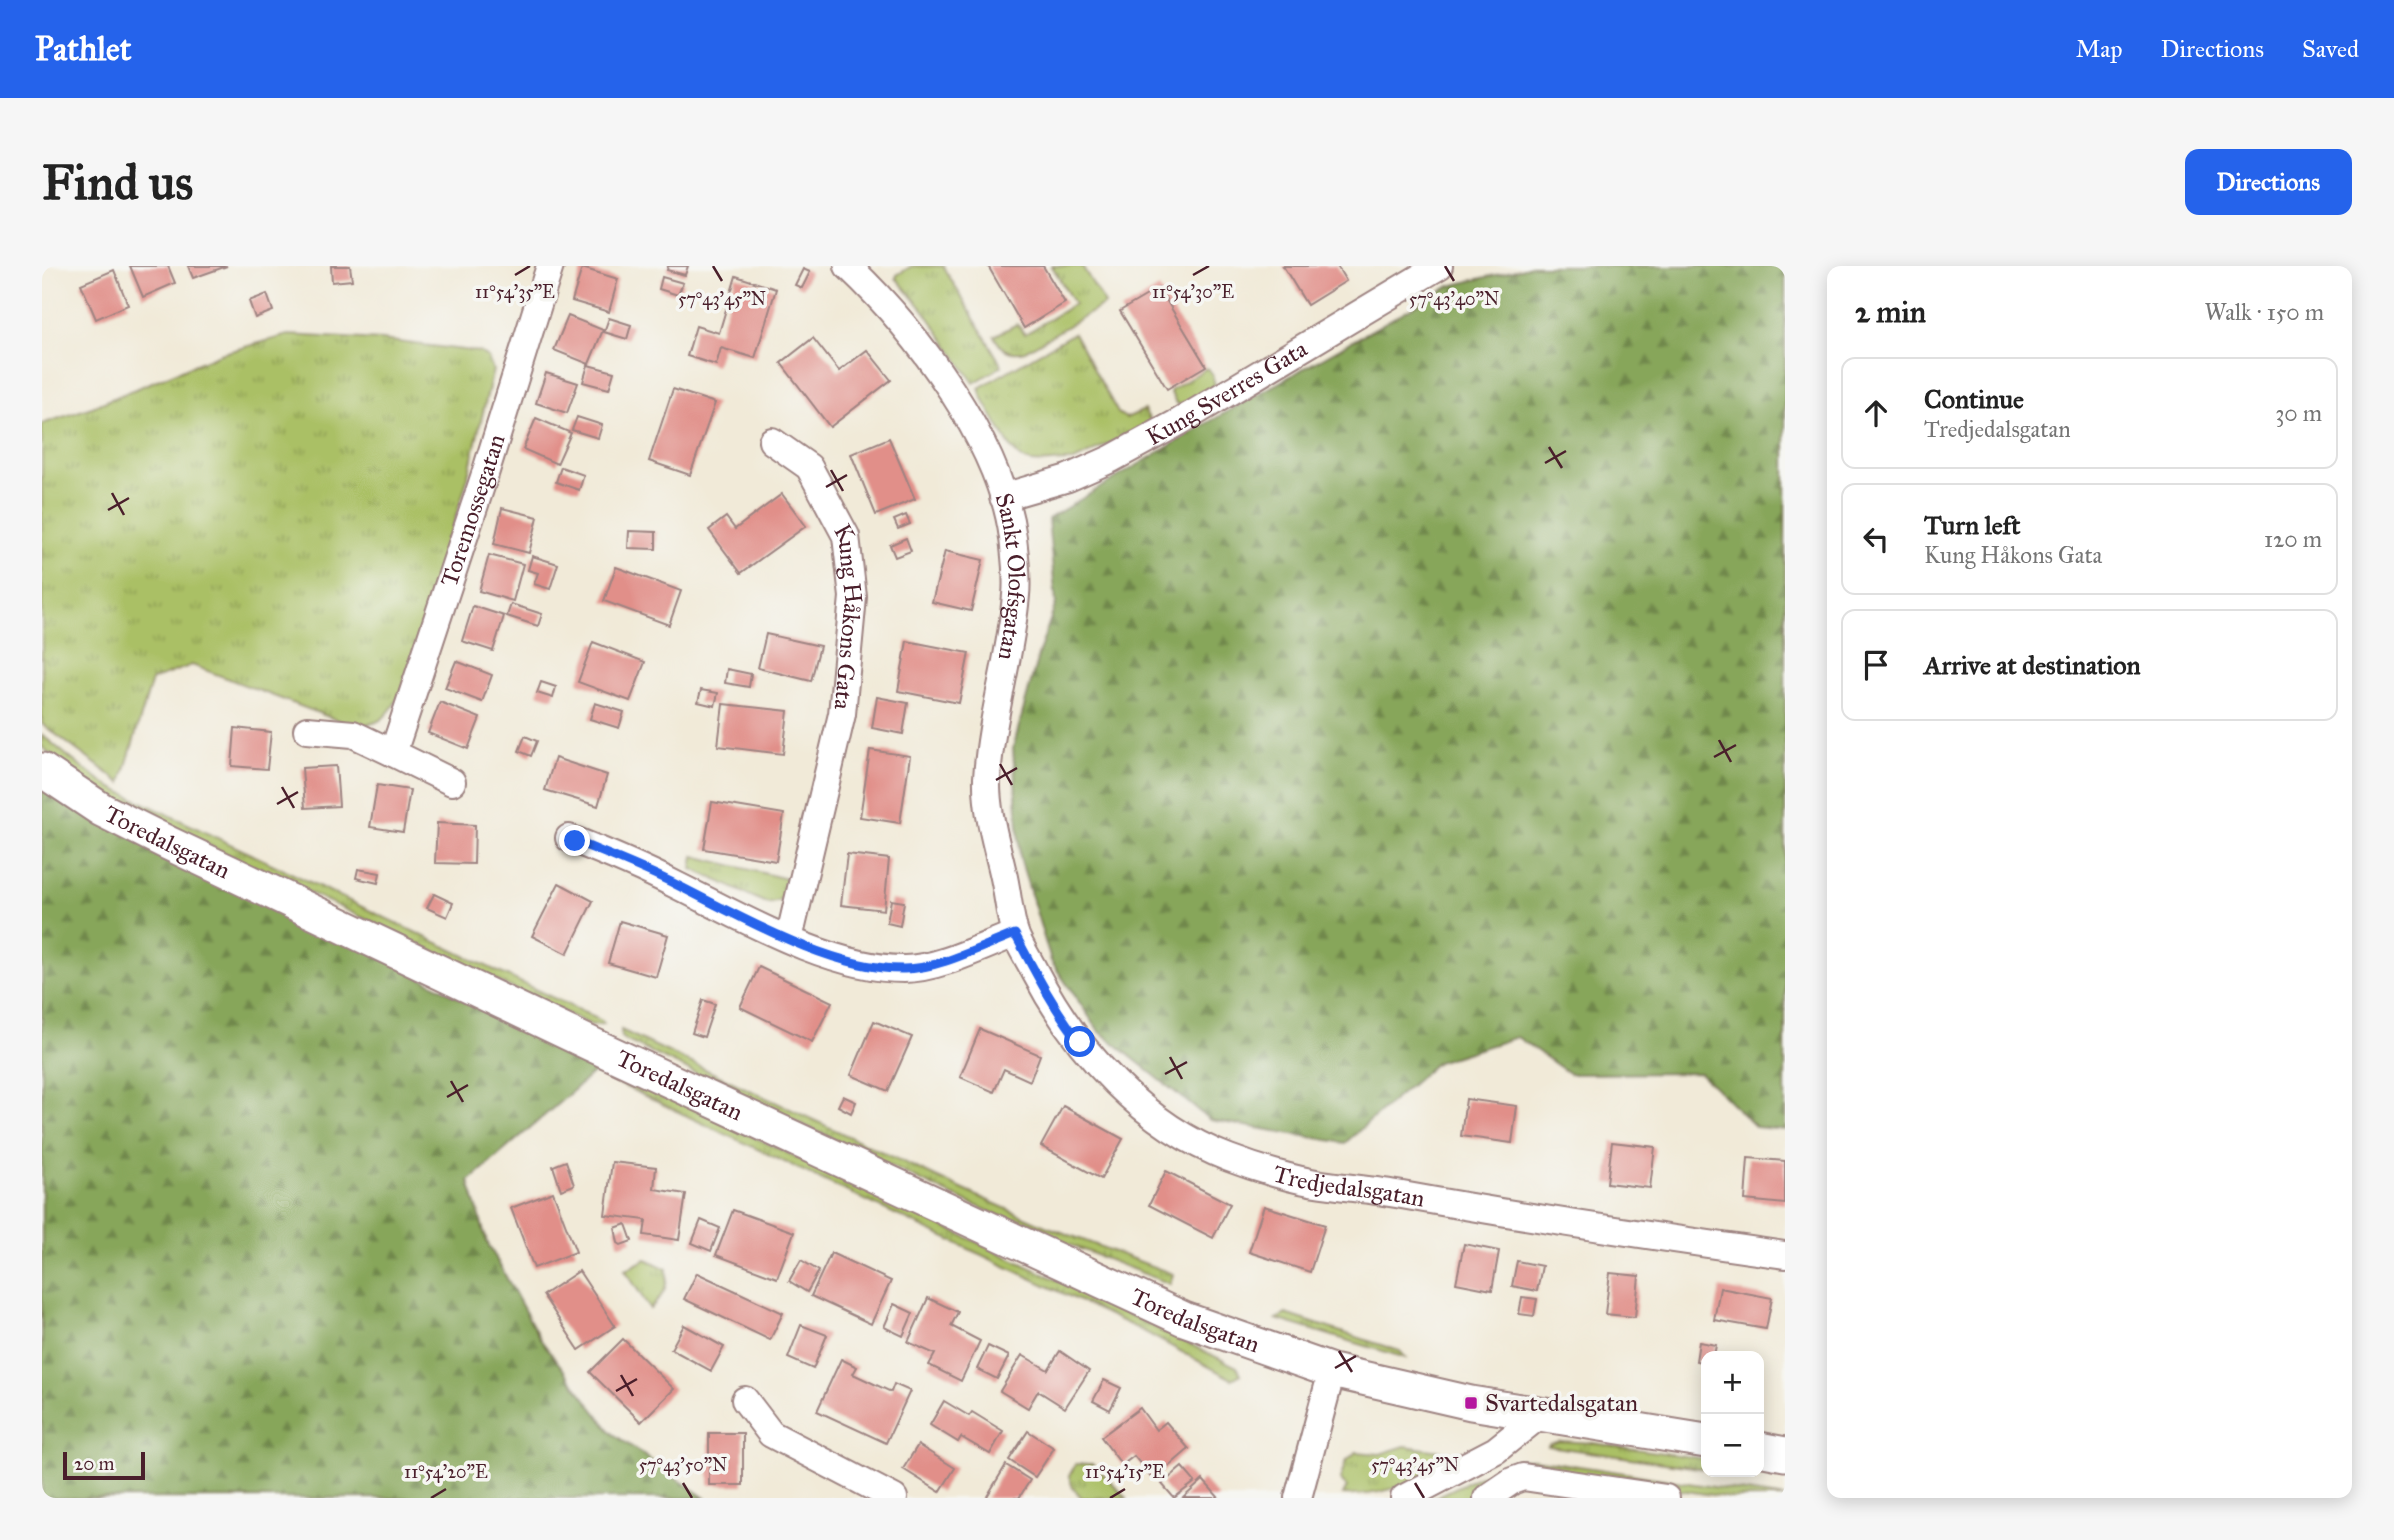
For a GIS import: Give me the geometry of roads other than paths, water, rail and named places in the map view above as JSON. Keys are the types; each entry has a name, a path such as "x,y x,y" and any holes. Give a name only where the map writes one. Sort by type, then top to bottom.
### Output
{"street":[{"name":"Toremossegatan","path":"393,754 550,266"},
{"name":"Sankt Olofsgatan","path":"848,266 871,288 922,350 956,398 986,453 1003,497 1013,535 1017,592 993,724 987,781 993,839 1003,870 1015,934"},
{"name":"Kung Sverres Gata","path":"1003,497 1068,478 1179,422 1439,266"},
{"name":"Kung Håkons Gata","path":"772,441 809,467 846,536 853,597 842,714 789,939"},
{"path":"307,730 353,734 452,782"},
{"name":"Toredalsgatan","path":"42,770 102,810 168,843 1029,1249 1184,1319 1332,1371 1471,1403 1701,1440"},
{"path":"569,838 648,871 789,939 858,963 905,969 949,960 1015,934"},
{"name":"Tredjedalsgatan","path":"1015,934 1063,1020 1108,1077 1139,1105 1197,1144 1229,1158 1318,1184 1391,1193 1547,1221 1785,1255"},
{"path":"1298,1498 1332,1371"},
{"path":"745,1400 771,1434 894,1498"},
{"path":"1404,1498 1496,1450 1541,1414"},
{"path":"1764,1450 1785,1454"},
{"path":"1487,1498 1512,1480 1523,1477 1666,1498"}],"place":[{"name":"Svartedalsgatan","path":"1471,1403"}]}
